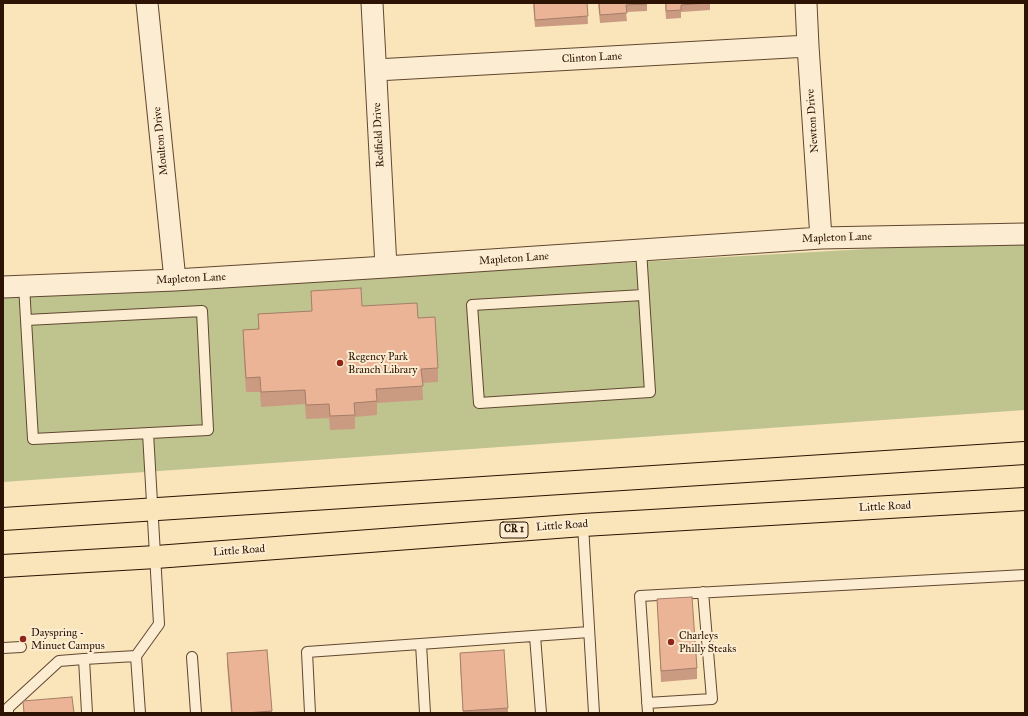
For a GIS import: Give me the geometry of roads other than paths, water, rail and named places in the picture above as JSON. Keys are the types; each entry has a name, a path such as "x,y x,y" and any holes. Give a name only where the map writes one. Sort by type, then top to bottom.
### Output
{"main road":[{"path":"3,519 1025,453"},
{"name":"Little Road","path":"3,566 156,557 583,525 1025,499"}],"street":[{"name":"Moulton Drive","path":"147,3 175,280"},
{"name":"Redfield Drive","path":"372,3 386,267"},
{"name":"Newton Drive","path":"806,3 821,238"},
{"name":"Clinton Lane","path":"376,70 808,46"},
{"name":"Mapleton Lane","path":"3,287 175,280 821,238 1025,234"}],"lane":[{"path":"641,250 650,392 479,403 472,305 643,295"},
{"path":"24,285 26,320 33,439 208,430 202,311 26,320"},
{"path":"140,713 136,656 159,624 148,433"},
{"path":"583,525 594,713"},
{"path":"703,592 712,699 648,708 640,596 703,592 1025,575"},
{"path":"310,713 307,652 589,632"},
{"path":"535,636 541,713"},
{"path":"421,644 425,713"},
{"path":"3,648 21,647"},
{"path":"8,713 8,708 59,661 136,656"},
{"path":"192,657 196,713"},
{"path":"84,659 87,713"}],"place":[{"name":"Regency Park Branch Library","path":"340,363"},
{"name":"Dayspring - Minuet Campus","path":"23,639"},
{"name":"Charleys Philly Steaks","path":"671,642"}]}
